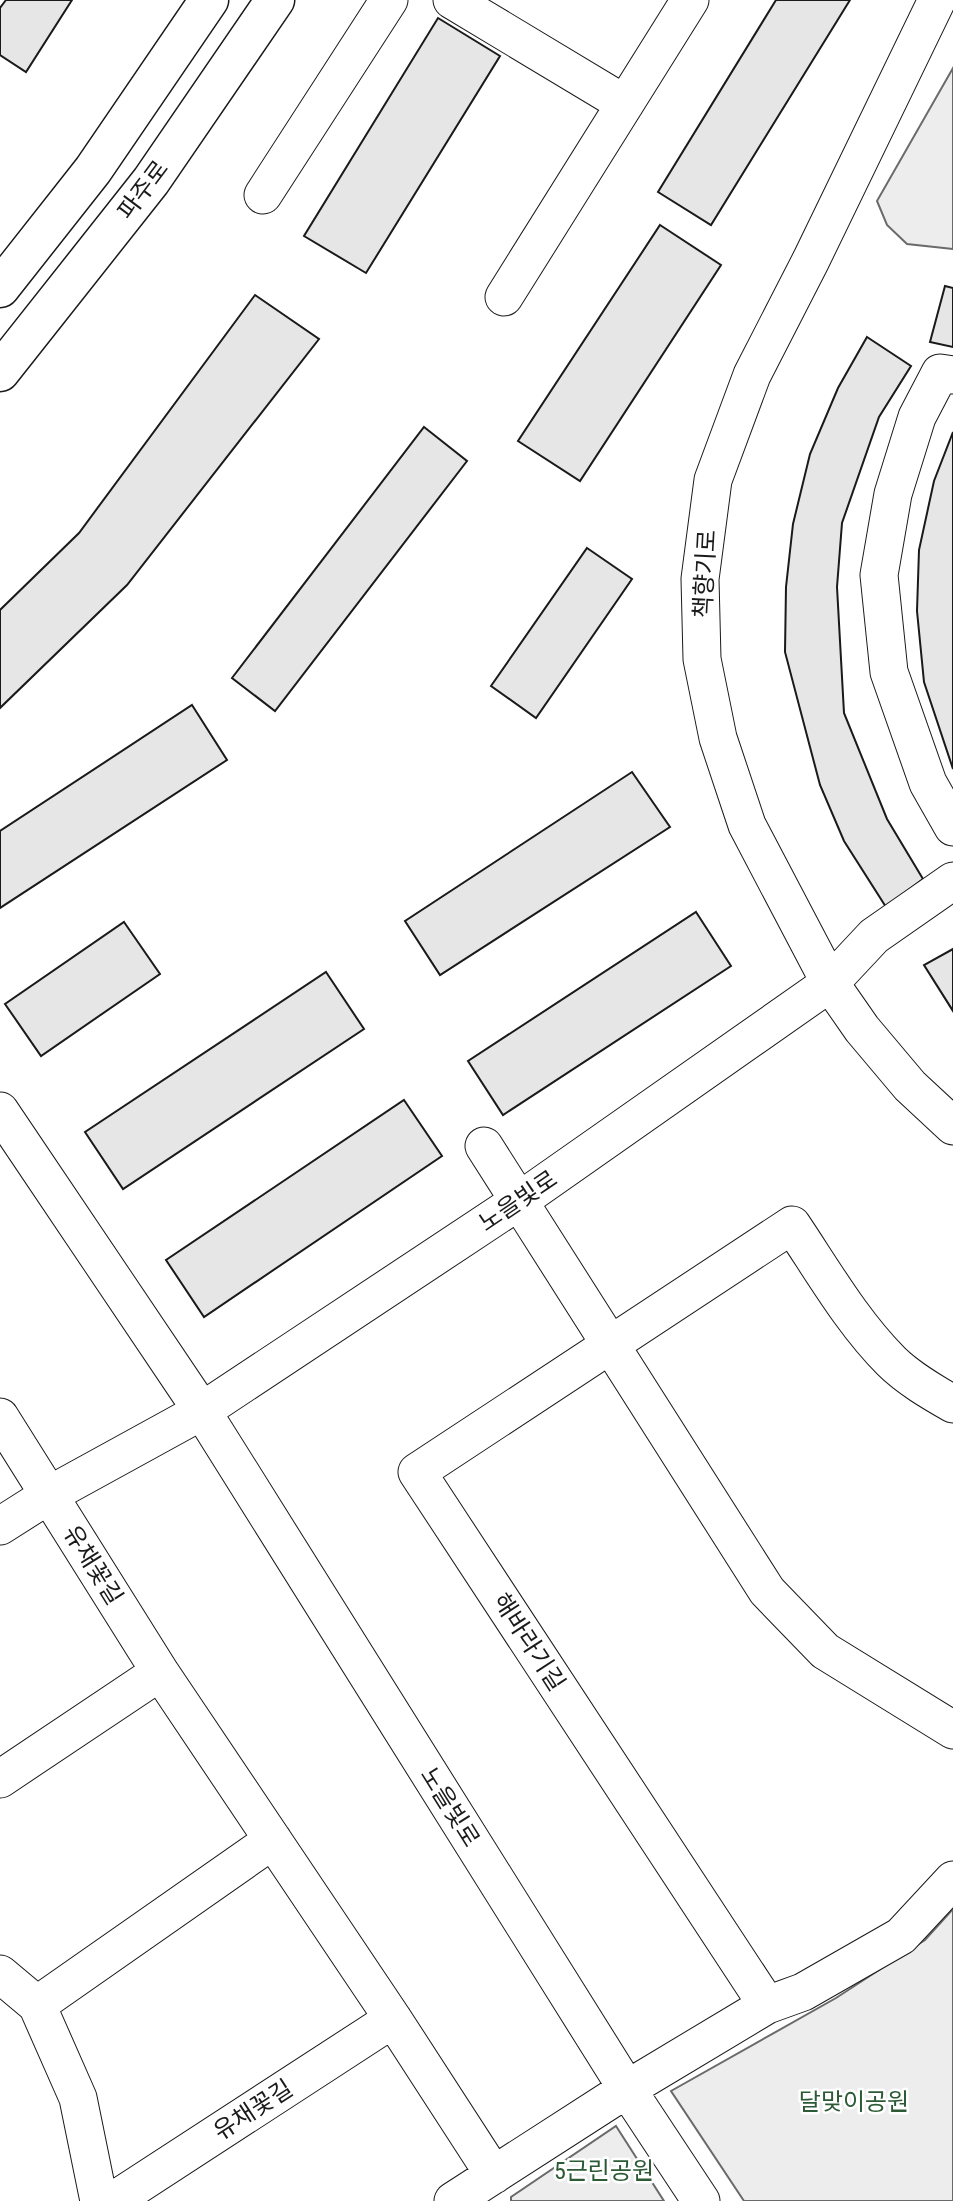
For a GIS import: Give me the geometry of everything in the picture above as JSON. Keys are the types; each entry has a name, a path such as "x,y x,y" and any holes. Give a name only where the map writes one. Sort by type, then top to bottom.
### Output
{"main road":[{"path":"0,288 93,170 209,0"},
{"name":"파주로","path":"0,372 151,181 275,0"}],"street":[{"path":"263,195 389,0"},
{"path":"452,0 625,104"},
{"path":"504,298 690,0"},
{"name":"책향기로","path":"937,0 752,375 713,480 700,579 702,659 718,738 747,825 830,984 862,1030 910,1086 953,1126"},
{"path":"953,375 940,373 918,417 893,494 879,575 889,672 928,783 953,827"},
{"name":"노을빛로","path":"202,1411 519,1201 830,984 874,936 953,881"},
{"name":"노을빛로","path":"0,1111 202,1411 627,2089 701,2201"},
{"path":"484,1146 767,1591 825,1651 953,1730"},
{"name":"해바라기길","path":"767,2005 417,1472 792,1225 855,1318 892,1362 933,1393 953,1404"},
{"path":"0,1526 49,1494 202,1411"},
{"name":"유채꽃길","path":"0,1418 160,1672 393,2019 489,2188"},
{"path":"0,1779 160,1672"},
{"path":"37,2005 273,1840"},
{"path":"453,2201 489,2188 627,2089 767,2005 803,1992 901,1936 953,1880"},
{"path":"0,1974 37,2005 78,2098 100,2201"},
{"name":"유채꽃길","path":"113,2201 393,2019"}],"shaded area":[{"path":"953,68 953,249 907,244 887,225 877,201"},
{"name":"달맞이공원","path":"953,1909 953,2201 744,2201 671,2091 836,1998 925,1940"},
{"name":"5근린공원","path":"616,2126 664,2201 511,2201 511,2197"}],"building":[{"path":"6,0 72,0 26,72 0,55 0,8"},
{"path":"776,0 850,0 711,225 658,192"},
{"path":"438,18 500,56 366,273 304,236"},
{"path":"660,225 721,265 580,481 518,441"},
{"path":"945,286 953,288 953,347 930,342"},
{"path":"255,295 319,339 127,585 0,708 0,610 79,533"},
{"path":"867,337 911,366 879,417 842,523 837,587 844,713 887,819 923,879 886,907 844,841 820,785 785,652 786,587 793,524 810,454 838,388"},
{"path":"424,427 467,461 275,711 232,678"},
{"path":"953,432 953,769 924,682 917,611 919,550 934,481"},
{"path":"587,548 632,579 536,718 491,686"},
{"path":"192,705 227,760 0,908 0,831"},
{"path":"632,772 670,827 440,975 405,921"},
{"path":"696,912 731,966 503,1115 468,1061"},
{"path":"124,922 160,974 41,1056 5,1004"},
{"path":"953,949 953,1011 924,965"},
{"path":"326,972 364,1029 123,1189 85,1132"},
{"path":"404,1100 442,1156 204,1317 166,1260"}]}
